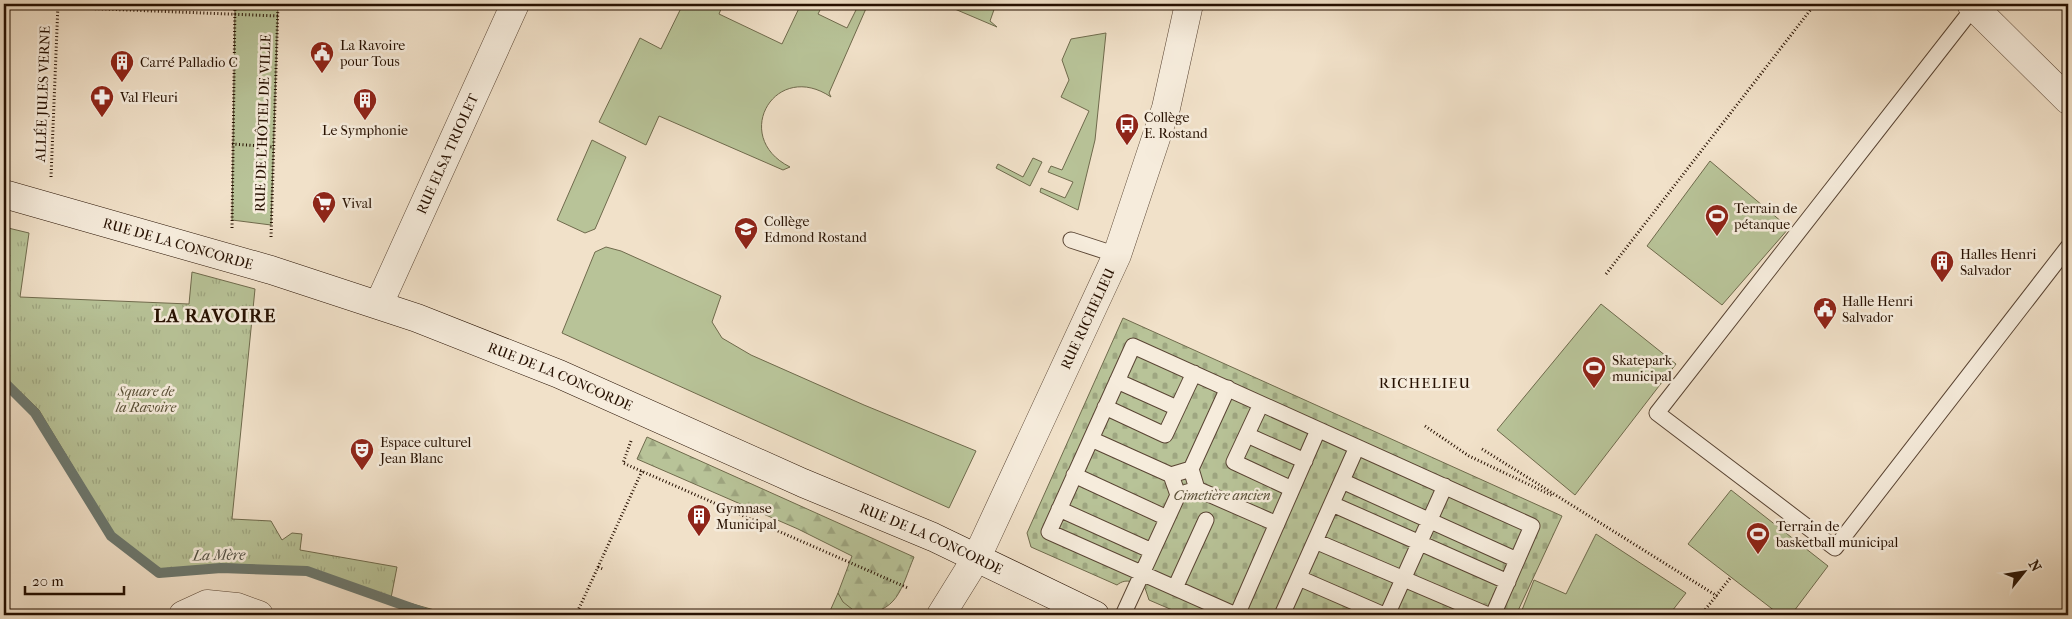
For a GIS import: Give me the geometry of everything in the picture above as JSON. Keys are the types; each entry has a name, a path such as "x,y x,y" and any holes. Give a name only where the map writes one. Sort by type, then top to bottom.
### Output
{"street":[{"name":"RUE ELSA TRIOLET","path":"379,304 515,4"},
{"name":"RUE RICHELIEU","path":"941,615 977,557 1117,254 1166,108 1189,4"},
{"path":"1972,5 2068,100"},
{"name":"RUE DE LA CONCORDE","path":"4,194 271,270 379,304 559,374 767,467 977,557 1095,615"},
{"path":"183,615 207,604 237,607 259,615"}],"lane":[{"path":"1972,5 1657,413 1834,548 2068,247"},
{"path":"1071,240 1117,254"},
{"path":"1318,430 1236,615 1049,532 1133,346 1532,526 1493,615"},
{"path":"1106,407 1165,435 1194,373"},
{"path":"1118,380 1177,408"},
{"path":"1197,488 1191,469 1228,388"},
{"path":"1261,404 1234,462 1292,489"},
{"path":"1247,435 1305,461"},
{"path":"1091,439 1171,475 1191,469"},
{"path":"1285,614 1357,447"},
{"path":"1074,475 1167,518"},
{"path":"1171,475 1178,495"},
{"path":"1342,481 1518,560"},
{"path":"1299,578 1385,615 1445,486"},
{"path":"1123,615 1178,495 1197,488 1277,524"},
{"path":"1332,504 1508,582"},
{"path":"1059,509 1152,551"},
{"path":"1175,588 1206,520"},
{"path":"1315,541 1488,615"}],"path":[{"name":"RUE DE L'HÔTEL DE VILLE","path":"232,233 235,4"},
{"name":"RUE DE L'HÔTEL DE VILLE","path":"271,243 278,4"},
{"path":"1606,274 1815,4"},
{"path":"4,5 278,16"},
{"name":"ALLÉE JULES VERNE","path":"50,185 58,6"},
{"path":"232,144 274,147"},
{"path":"1425,426 1469,456 1569,503"},
{"path":"631,440 623,462 660,481 908,588"},
{"path":"1482,450 1717,596"},
{"path":"576,615 642,471"},
{"path":"598,567 603,569"},
{"path":"1701,615 1731,577"}],"green space":[{"path":"235,4 278,4 271,225 232,220"},
{"path":"683,4 723,4 719,14 782,44 801,4 823,4 818,14 847,28 859,4 868,4 829,93 831,97 811,88 793,88 778,95 767,106 762,122 763,138 772,154 790,167 783,170 659,116 646,145 599,122 640,38 661,49"},
{"path":"943,4 996,4 990,21 997,27"},
{"path":"1106,33 1095,140 1078,210 1040,192 1041,188 1065,198 1073,182 1048,172 1051,166 1062,170 1089,111 1061,97 1069,80 1062,60 1071,39"},
{"path":"592,140 626,157 595,229 585,233 557,220"},
{"path":"1033,158 1042,162 1030,186 996,168 998,164 1023,177"},
{"name":"Terrain de pétanque","path":"1710,161 1789,228 1722,305 1647,246"},
{"name":"Square de la Ravoire","path":"4,227 29,233 20,297 189,304 192,272 255,289 232,519 271,521 282,540 292,533 302,534 300,550 397,567 391,598 307,568 228,564 160,569 113,533 39,410 4,376"},
{"path":"606,247 621,251 721,296 712,322 722,338 751,355 864,405 976,451 949,508 562,333 595,252"},
{"name":"Skatepark municipal","path":"1601,304 1676,364 1575,495 1497,430"},
{"name":"Cimetière ancien","path":"1123,318 1562,516 1516,615 1184,615 1149,600 1145,588 1134,583 1124,581 1117,585 1031,547 1027,533"},
{"path":"647,437 914,557 901,589 890,604 881,609 857,613 843,602 838,593 852,556 798,529 637,459"},
{"name":"Terrain de basketball municipal","path":"1731,490 1828,566 1791,615 1780,615 1688,544"},
{"path":"1596,534 1686,593 1669,615 1520,615 1534,580 1566,594"},
{"path":"838,593 841,598 856,609 874,613 880,612 885,615 832,615 833,612 830,611"},
{"path":"391,598 438,611 444,615 412,615"}],"waterway":[{"name":"La Mère","path":"4,382 35,413 111,536 159,573 221,568 307,571 431,615"}],"place":[{"name":"La Ravoire pour Tous","path":"322,74"},
{"name":"Carré Palladio C","path":"122,83"},
{"name":"Val Fleuri","path":"102,118"},
{"name":"Le Symphonie","path":"365,121"},
{"name":"Collège E. Rostand","path":"1127,146"},
{"name":"Vival","path":"324,224"},
{"name":"Terrain de pétanque","path":"1717,237"},
{"name":"Collège Edmond Rostand","path":"746,250"},
{"name":"Halles Henri Salvador","path":"1942,283"},
{"name":"Halle Henri Salvador","path":"1825,330"},
{"name":"Skatepark municipal","path":"1594,389"},
{"name":"Espace culturel Jean Blanc","path":"362,471"},
{"name":"Gymnase Municipal","path":"699,537"},
{"name":"Terrain de basketball municipal","path":"1758,555"}],"district":[{"name":"LA RAVOIRE","path":"215,316"},
{"name":"RICHELIEU","path":"1425,383"}]}
